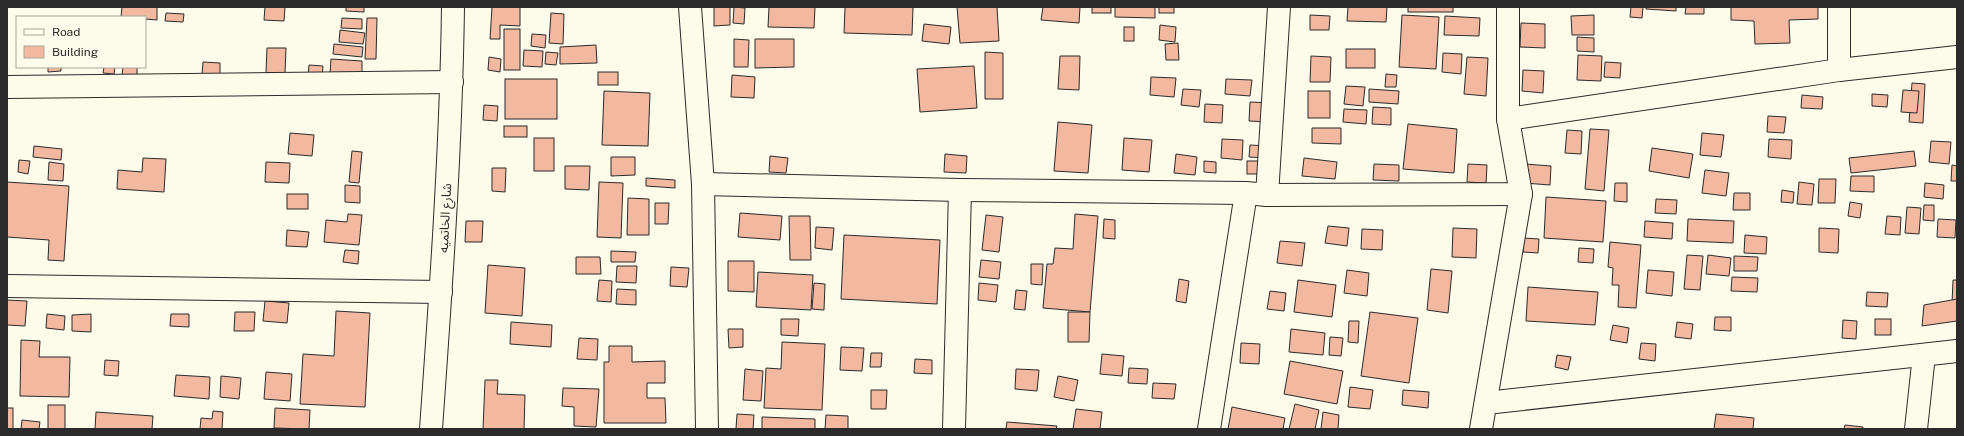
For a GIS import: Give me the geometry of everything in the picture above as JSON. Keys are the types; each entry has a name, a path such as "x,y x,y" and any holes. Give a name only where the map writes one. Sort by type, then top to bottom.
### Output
{"street":[{"name":"شارع الخاتميه","path":"431,429 441,292 452,82 453,7"},
{"path":"690,7 703,184 707,429"},
{"path":"1209,429 1256,194 1279,7"},
{"path":"1481,429 1521,194 1508,119 1508,7"},
{"path":"1838,70 1839,7"},
{"path":"1508,119 1838,70 1957,57"},
{"path":"7,87 452,82"},
{"path":"703,184 960,190 1256,194 1521,194"},
{"path":"954,429 960,190"},
{"path":"7,286 441,292"},
{"path":"1486,404 1924,355 1957,350"},
{"path":"1916,429 1924,355"}],"building":[{"path":"122,7 157,7 157,20 146,19 146,16 121,16"},
{"path":"265,7 285,7 284,21 264,20"},
{"path":"346,7 364,7 364,12 346,11"},
{"path":"492,7 520,7 520,26 500,25 500,39 490,39"},
{"path":"714,7 730,7 730,25 714,26"},
{"path":"734,7 745,8 744,24 733,23"},
{"path":"769,7 815,7 814,28 768,27"},
{"path":"845,7 913,7 912,35 844,33"},
{"path":"957,7 997,7 999,41 960,43"},
{"path":"1043,7 1080,7 1079,23 1041,20"},
{"path":"1092,7 1111,7 1111,13 1092,13"},
{"path":"1115,7 1155,7 1155,18 1115,17"},
{"path":"1159,7 1174,7 1174,13 1159,13"},
{"path":"1348,7 1387,7 1386,22 1347,21"},
{"path":"1408,7 1453,7 1453,12 1408,12"},
{"path":"1631,7 1643,7 1642,18 1630,17"},
{"path":"1646,7 1676,7 1676,11 1646,9"},
{"path":"1686,7 1704,7 1704,14 1685,14"},
{"path":"1731,7 1818,7 1818,19 1789,20 1790,43 1755,44 1754,21 1731,20"},
{"path":"166,13 184,14 183,22 165,21"},
{"path":"551,13 564,14 563,44 549,43"},
{"path":"1310,15 1330,16 1329,30 1310,30"},
{"path":"1402,15 1439,17 1436,69 1399,67"},
{"path":"1594,15 1594,35 1572,35 1571,16"},
{"path":"1445,16 1480,18 1479,36 1444,35"},
{"path":"342,18 362,19 362,29 341,28"},
{"path":"367,18 377,18 376,59 365,59"},
{"path":"1521,23 1545,24 1545,48 1520,47"},
{"path":"924,24 951,27 949,44 922,41"},
{"path":"1160,25 1176,27 1175,42 1159,40"},
{"path":"1124,27 1134,27 1134,41 1124,41"},
{"path":"504,29 520,29 520,70 504,70"},
{"path":"340,30 365,33 363,44 339,42"},
{"path":"532,34 546,35 545,48 531,46"},
{"path":"1577,37 1594,38 1594,52 1577,51"},
{"path":"734,39 749,40 748,67 734,67"},
{"path":"755,39 794,39 794,67 755,68"},
{"path":"1178,43 1179,60 1166,60 1165,44"},
{"path":"334,44 363,47 362,57 333,54"},
{"path":"596,45 597,63 560,64 560,47"},
{"path":"267,48 286,48 285,73 266,73"},
{"path":"1346,49 1375,49 1375,68 1346,68"},
{"path":"524,50 543,51 542,67 523,66"},
{"path":"546,52 558,53 556,65 545,64"},
{"path":"985,52 1003,53 1003,99 985,99"},
{"path":"1443,53 1462,54 1461,74 1442,72"},
{"path":"1578,55 1602,56 1601,81 1577,80"},
{"path":"1060,56 1080,56 1079,90 1058,89"},
{"path":"1311,56 1331,57 1330,82 1310,82"},
{"path":"489,57 501,59 500,72 488,70"},
{"path":"1467,57 1488,58 1486,96 1464,94"},
{"path":"331,59 362,61 362,76 330,74"},
{"path":"203,62 220,63 220,76 202,75"},
{"path":"1605,62 1621,63 1620,78 1604,77"},
{"path":"309,65 323,66 322,78 308,77"},
{"path":"974,66 977,108 920,112 917,69"},
{"path":"48,68 61,68 61,71 48,72"},
{"path":"104,68 115,68 114,74 103,73"},
{"path":"123,68 137,68 137,76 122,75"},
{"path":"1523,70 1544,71 1543,93 1522,91"},
{"path":"598,72 618,72 618,85 598,85"},
{"path":"1386,74 1397,75 1396,87 1385,87"},
{"path":"732,75 755,77 754,98 731,97"},
{"path":"1151,77 1176,78 1174,97 1150,95"},
{"path":"505,79 557,79 557,119 505,119"},
{"path":"1226,79 1252,80 1250,96 1225,94"},
{"path":"1912,83 1925,84 1923,123 1909,122"},
{"path":"1346,86 1365,87 1363,106 1344,104"},
{"path":"1183,89 1201,90 1199,107 1181,105"},
{"path":"1369,89 1399,91 1398,104 1369,102"},
{"path":"1903,90 1919,91 1917,113 1901,112"},
{"path":"604,91 650,93 648,146 602,145"},
{"path":"1308,91 1330,91 1330,118 1308,118"},
{"path":"1872,94 1888,95 1887,107 1872,106"},
{"path":"1802,95 1823,97 1822,109 1801,108"},
{"path":"1250,102 1270,103 1269,122 1249,121"},
{"path":"1205,104 1223,105 1222,123 1204,122"},
{"path":"484,105 498,106 497,121 483,120"},
{"path":"1373,107 1391,108 1391,125 1372,124"},
{"path":"1344,109 1367,110 1366,124 1343,122"},
{"path":"1768,116 1786,117 1784,133 1767,132"},
{"path":"1058,122 1092,125 1088,173 1054,171"},
{"path":"1408,124 1457,129 1454,173 1403,169"},
{"path":"504,126 527,126 527,137 504,137"},
{"path":"1312,128 1341,128 1341,144 1312,143"},
{"path":"1590,129 1609,130 1604,191 1585,189"},
{"path":"1567,130 1582,131 1581,154 1565,153"},
{"path":"290,133 314,135 312,156 288,154"},
{"path":"1702,133 1724,135 1721,157 1700,155"},
{"path":"534,138 554,138 554,171 534,171"},
{"path":"1124,138 1152,140 1149,172 1122,170"},
{"path":"1222,139 1243,140 1242,160 1221,158"},
{"path":"1769,139 1792,140 1791,159 1768,157"},
{"path":"1931,141 1951,142 1949,164 1929,162"},
{"path":"1250,145 1267,146 1266,158 1249,157"},
{"path":"34,146 62,149 61,160 33,157"},
{"path":"1652,148 1693,154 1689,178 1649,171"},
{"path":"352,151 362,152 359,183 349,182"},
{"path":"1914,151 1916,166 1851,173 1849,158"},
{"path":"945,154 967,156 966,173 944,172"},
{"path":"1176,154 1197,157 1195,175 1174,173"},
{"path":"770,156 788,158 786,173 769,172"},
{"path":"611,157 635,157 635,175 611,176"},
{"path":"143,158 166,159 164,192 117,189 118,170 142,172"},
{"path":"1304,158 1337,162 1335,179 1302,176"},
{"path":"19,160 30,161 28,174 18,172"},
{"path":"1204,161 1216,162 1216,173 1204,172"},
{"path":"1247,161 1266,161 1266,174 1247,174"},
{"path":"49,162 64,164 63,181 48,180"},
{"path":"266,162 290,163 289,183 265,182"},
{"path":"1374,164 1399,165 1399,181 1373,180"},
{"path":"1468,164 1487,165 1486,183 1467,182"},
{"path":"1525,164 1551,166 1550,185 1524,183"},
{"path":"1952,165 1957,166 1957,181 1951,181"},
{"path":"565,166 590,166 589,190 565,189"},
{"path":"492,168 506,168 505,192 492,191"},
{"path":"1705,170 1729,173 1726,196 1702,193"},
{"path":"1851,176 1874,176 1874,192 1850,191"},
{"path":"646,178 675,180 675,188 646,186"},
{"path":"1819,179 1836,179 1835,203 1818,203"},
{"path":"7,182 69,186 64,261 48,260 49,240 7,237"},
{"path":"599,182 623,183 621,238 597,237"},
{"path":"1799,182 1814,184 1812,205 1797,204"},
{"path":"1615,183 1627,183 1627,202 1614,201"},
{"path":"1925,183 1944,185 1943,199 1924,197"},
{"path":"345,185 360,186 360,203 345,202"},
{"path":"1782,190 1794,192 1793,203 1781,202"},
{"path":"1734,193 1750,193 1750,210 1733,210"},
{"path":"287,194 308,194 308,209 287,209"},
{"path":"1546,197 1606,201 1603,242 1544,238"},
{"path":"628,198 649,199 649,235 627,235"},
{"path":"1656,199 1677,200 1676,214 1655,213"},
{"path":"1850,202 1862,204 1860,218 1848,216"},
{"path":"655,203 669,203 668,224 655,224"},
{"path":"1924,205 1934,205 1934,221 1923,220"},
{"path":"1907,207 1921,208 1919,234 1905,233"},
{"path":"740,213 782,216 780,240 738,237"},
{"path":"348,214 362,215 359,245 324,242 326,220 347,222"},
{"path":"1075,214 1098,216 1090,312 1043,308 1047,264 1053,264 1055,248 1073,249"},
{"path":"986,215 1003,217 999,252 982,250"},
{"path":"789,216 810,216 811,260 790,260"},
{"path":"1887,216 1901,217 1900,235 1885,234"},
{"path":"1104,219 1115,220 1115,239 1103,238"},
{"path":"1688,219 1734,221 1733,243 1687,241"},
{"path":"1938,219 1956,220 1955,238 1937,237"},
{"path":"466,221 483,221 482,242 465,242"},
{"path":"1645,221 1673,223 1672,239 1644,237"},
{"path":"1328,226 1349,228 1347,246 1325,243"},
{"path":"816,227 834,228 832,250 815,248"},
{"path":"1453,228 1477,229 1476,258 1452,257"},
{"path":"1819,228 1839,229 1838,253 1819,252"},
{"path":"1362,229 1383,230 1382,250 1361,249"},
{"path":"287,230 309,232 307,247 286,246"},
{"path":"844,235 940,240 937,304 841,299"},
{"path":"1745,235 1767,237 1766,254 1744,253"},
{"path":"1524,238 1539,239 1538,253 1523,252"},
{"path":"1280,241 1305,243 1302,266 1277,263"},
{"path":"1610,242 1641,245 1636,308 1618,307 1619,285 1612,285 1613,268 1608,267"},
{"path":"1579,248 1594,249 1593,263 1578,262"},
{"path":"345,250 359,251 358,264 343,262"},
{"path":"611,251 636,252 635,262 611,262"},
{"path":"1687,255 1703,256 1700,290 1684,289"},
{"path":"1708,255 1731,258 1729,276 1706,274"},
{"path":"1734,256 1758,257 1757,271 1734,271"},
{"path":"576,257 600,257 601,274 576,274"},
{"path":"981,260 1001,262 999,279 979,277"},
{"path":"728,261 754,261 754,292 728,291"},
{"path":"1031,264 1043,264 1042,285 1031,284"},
{"path":"488,265 525,268 522,316 485,313"},
{"path":"617,266 637,266 636,283 616,282"},
{"path":"671,267 689,268 687,287 670,286"},
{"path":"1431,269 1452,271 1448,313 1427,310"},
{"path":"1347,270 1369,273 1367,296 1344,293"},
{"path":"1648,270 1674,272 1672,296 1646,293"},
{"path":"758,272 813,275 811,310 756,307"},
{"path":"1732,277 1758,278 1757,292 1731,291"},
{"path":"1179,279 1189,281 1186,303 1176,301"},
{"path":"599,280 612,281 611,302 597,301"},
{"path":"1298,280 1336,285 1332,317 1294,312"},
{"path":"1953,280 1957,280 1957,304 1952,304"},
{"path":"814,283 825,284 824,310 812,309"},
{"path":"979,283 998,285 996,302 978,300"},
{"path":"1528,287 1598,292 1595,325 1526,321"},
{"path":"617,289 636,290 636,305 616,304"},
{"path":"1016,290 1027,291 1025,310 1014,309"},
{"path":"1270,291 1286,293 1284,311 1267,309"},
{"path":"1867,292 1888,293 1887,307 1866,306"},
{"path":"1957,299 1957,321 1922,326 1924,305"},
{"path":"7,300 27,301 25,326 7,325"},
{"path":"265,301 289,303 287,323 263,321"},
{"path":"336,311 370,313 365,407 300,404 303,354 334,356"},
{"path":"235,312 255,312 254,331 234,331"},
{"path":"1068,312 1090,312 1089,342 1068,342"},
{"path":"1370,312 1418,318 1409,383 1361,376"},
{"path":"47,314 65,316 64,330 46,328"},
{"path":"91,314 91,332 72,331 72,315"},
{"path":"171,314 189,314 189,327 170,326"},
{"path":"1715,317 1731,317 1731,331 1714,330"},
{"path":"781,319 799,319 798,336 781,335"},
{"path":"1875,319 1891,319 1891,335 1875,335"},
{"path":"1843,320 1857,321 1856,339 1842,338"},
{"path":"1349,321 1359,321 1358,343 1348,342"},
{"path":"511,322 552,325 551,347 510,344"},
{"path":"1677,322 1693,324 1691,339 1675,337"},
{"path":"1613,325 1629,328 1627,343 1610,340"},
{"path":"728,329 743,329 743,347 729,348"},
{"path":"1291,329 1325,333 1323,355 1289,352"},
{"path":"1330,337 1343,338 1341,356 1329,355"},
{"path":"579,338 598,339 597,360 577,359"},
{"path":"21,340 40,341 39,357 70,357 69,397 20,396"},
{"path":"782,342 825,344 822,410 764,408 766,368 781,369"},
{"path":"1241,343 1260,344 1259,364 1240,363"},
{"path":"1641,343 1656,344 1655,361 1639,359"},
{"path":"609,346 632,346 632,362 665,361 665,383 647,383 647,398 665,398 666,423 604,423 604,362 609,362"},
{"path":"841,347 864,348 862,371 840,370"},
{"path":"871,353 882,353 881,367 870,367"},
{"path":"1102,354 1124,356 1122,376 1100,374"},
{"path":"1557,355 1571,357 1568,370 1555,367"},
{"path":"915,359 932,360 932,374 914,373"},
{"path":"105,360 119,361 118,376 104,375"},
{"path":"1290,361 1343,371 1337,404 1284,394"},
{"path":"1129,368 1148,369 1147,384 1128,383"},
{"path":"745,369 763,371 761,401 743,400"},
{"path":"1016,369 1039,370 1037,391 1015,389"},
{"path":"266,372 292,374 290,401 264,399"},
{"path":"176,375 210,377 209,399 174,396"},
{"path":"221,376 241,378 239,399 220,397"},
{"path":"1058,376 1078,380 1074,401 1054,397"},
{"path":"485,380 498,380 497,394 525,395 524,429 483,429"},
{"path":"1153,383 1176,384 1174,399 1152,398"},
{"path":"1350,387 1373,390 1370,409 1348,407"},
{"path":"563,388 599,389 596,427 574,426 574,407 562,406"},
{"path":"871,390 887,390 886,409 871,409"},
{"path":"1403,390 1429,392 1428,408 1402,405"},
{"path":"1295,404 1319,410 1315,429 1289,429"},
{"path":"48,405 65,405 65,429 48,429"},
{"path":"1232,407 1285,418 1283,429 1228,429"},
{"path":"7,408 13,408 13,429 7,429"},
{"path":"275,408 310,410 309,429 274,428"},
{"path":"1076,409 1102,412 1100,429 1073,429"},
{"path":"213,411 223,412 222,429 200,429 201,418 212,419"},
{"path":"96,412 153,416 152,429 95,429"},
{"path":"1323,412 1339,415 1338,429 1321,429"},
{"path":"737,414 754,415 753,429 736,429"},
{"path":"1716,414 1754,418 1753,429 1714,429"},
{"path":"826,415 848,416 848,429 825,429"},
{"path":"762,417 815,419 815,429 762,429"},
{"path":"22,420 40,422 39,429 21,429"},
{"path":"1007,422 1057,426 1056,429 1006,429"},
{"path":"1845,425 1863,427 1863,429 1844,429"}]}
